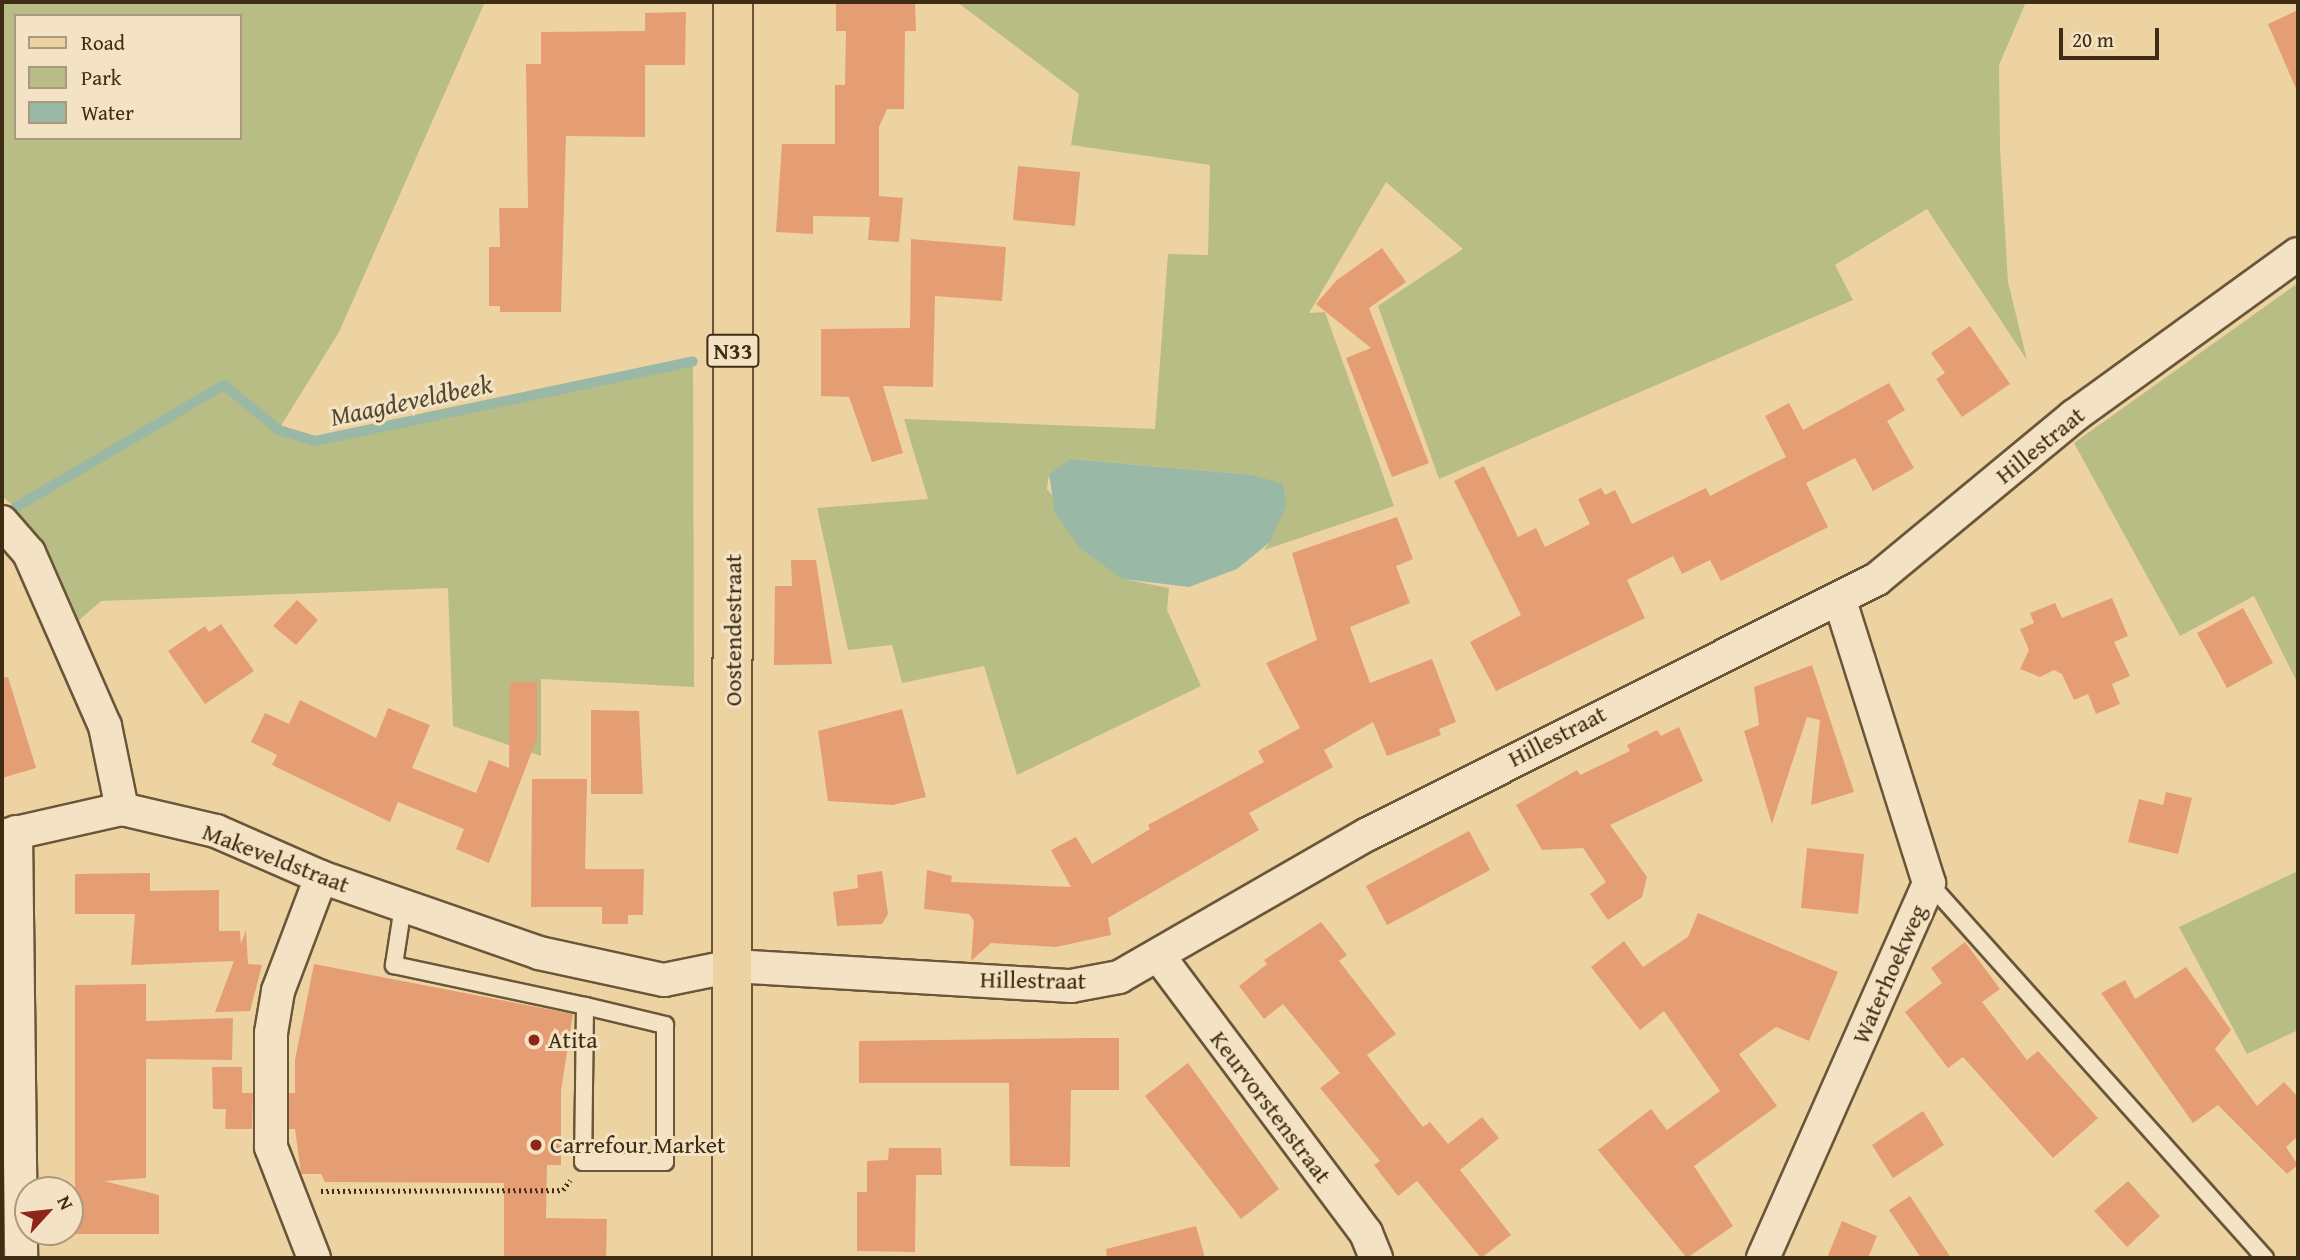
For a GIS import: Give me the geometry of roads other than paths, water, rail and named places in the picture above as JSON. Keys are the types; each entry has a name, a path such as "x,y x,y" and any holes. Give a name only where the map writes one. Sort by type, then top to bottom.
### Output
{"main road":[{"name":"Oostendestraat","path":"732,1258 733,2"}],"street":[{"name":"Hillestraat","path":"733,967 1071,986 1119,977 1161,959 1368,834 1584,721 1840,601 1877,579 2074,416 2298,254"},
{"path":"2,522 29,553 105,726 122,808 9,834 21,1258"},
{"name":"Waterhoekweg","path":"1763,1258 1929,883 1840,601"},
{"name":"Makeveldstraat","path":"122,808 216,831 321,877 539,953 664,981 733,967"},
{"path":"314,1258 308,1229 286,1189 271,1147 271,1033 278,991 321,877"},
{"name":"Keurvorstenstraat","path":"1161,959 1366,1233 1377,1258"}],"lane":[{"path":"1929,883 2265,1258"},
{"path":"403,906 394,965 585,1006 665,1025 665,1162 583,1162 585,1006"}],"water":[{"path":"1071,459 1253,475 1283,484 1286,506 1270,542 1237,569 1189,587 1123,579 1081,549 1055,513 1049,474"}],"waterway":[{"name":"Maagdeveldbeek","path":"16,507 224,385 279,430 315,441 693,361"}],"place":[{"name":"Atita","path":"534,1040"},
{"name":"Carrefour Market","path":"536,1145"}]}
